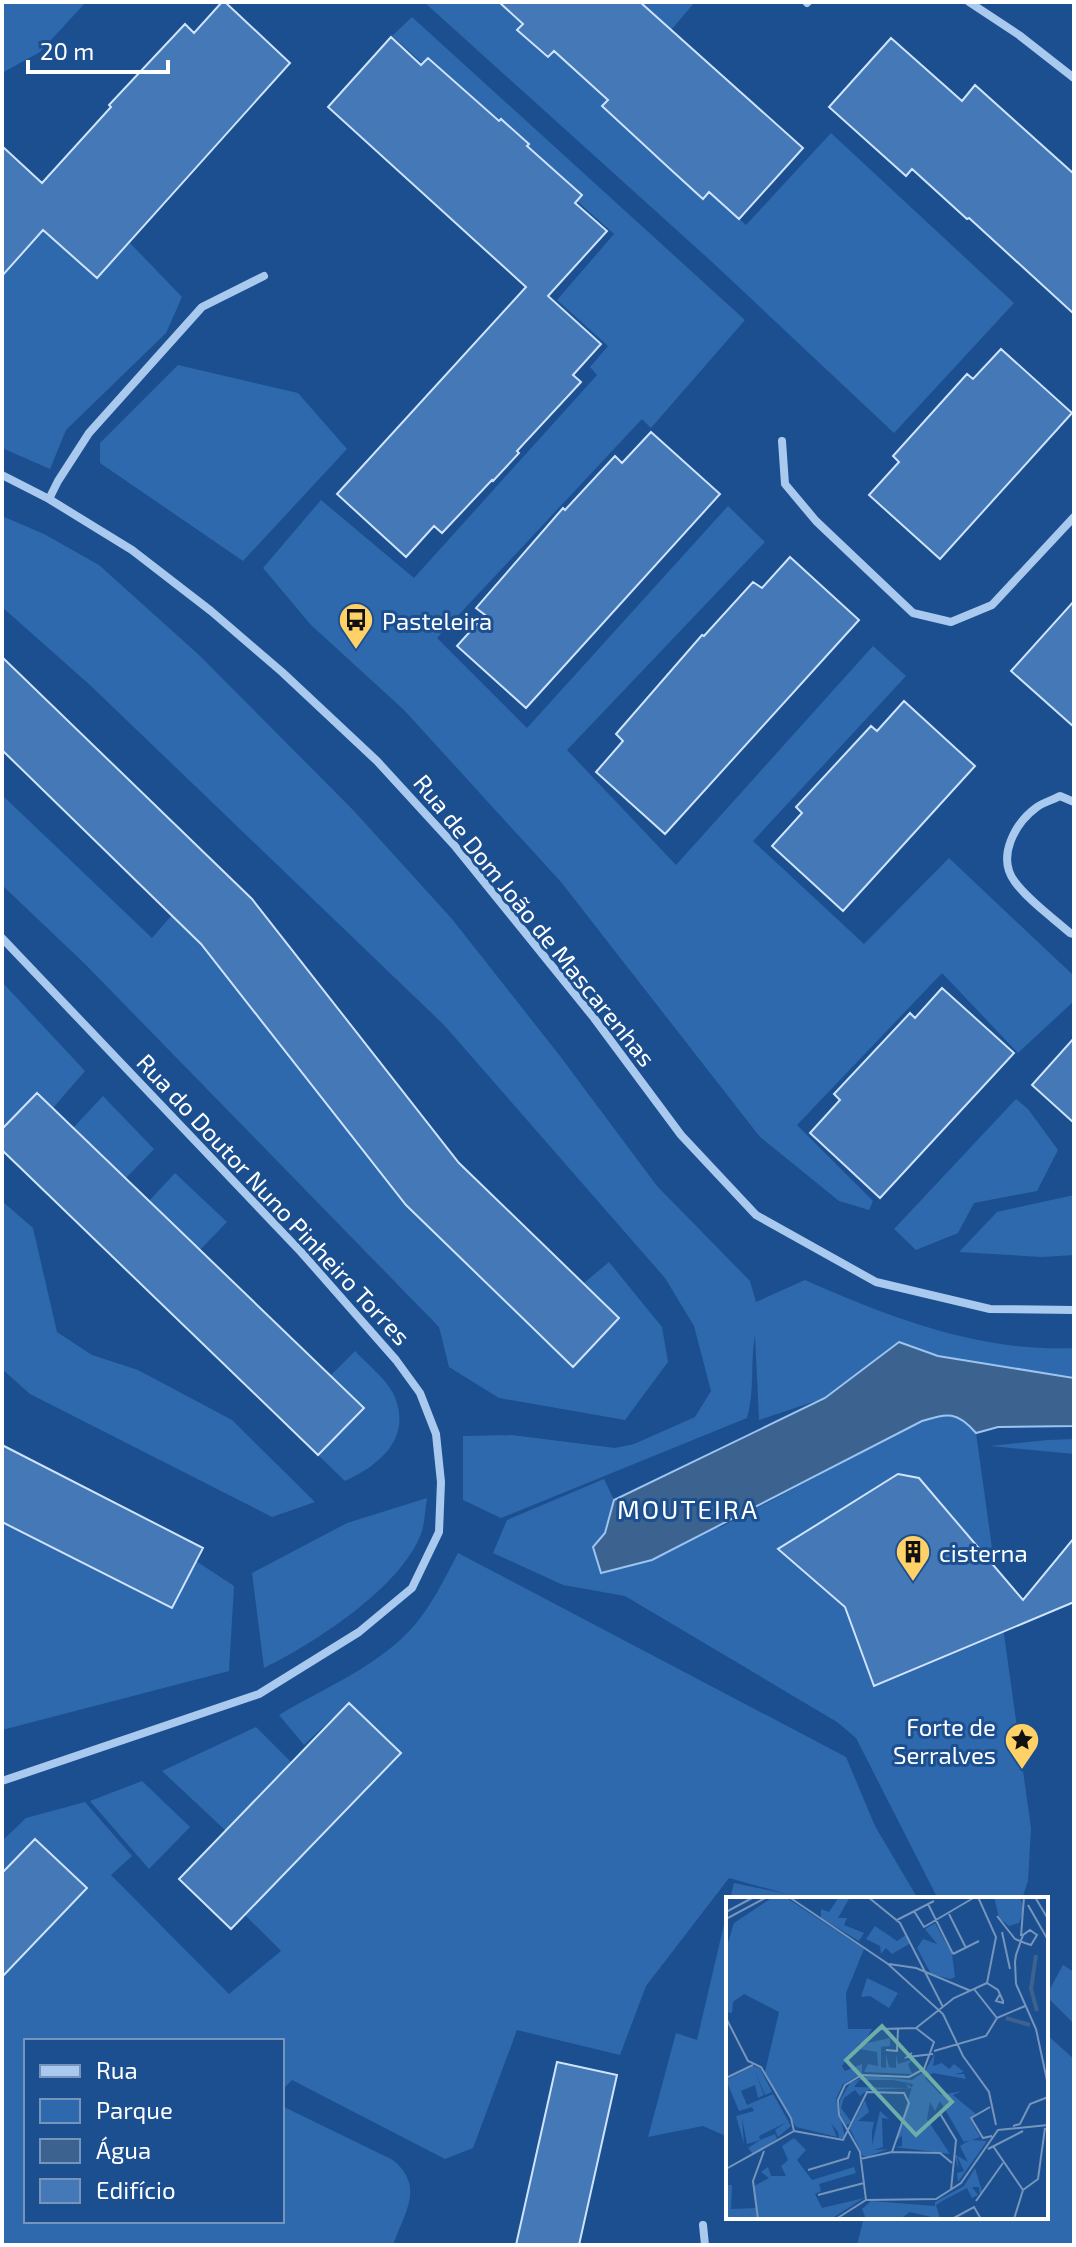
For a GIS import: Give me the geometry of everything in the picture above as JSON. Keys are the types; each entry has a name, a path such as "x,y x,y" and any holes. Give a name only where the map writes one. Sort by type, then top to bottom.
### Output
{"street":[{"path":"969,2 1019,35 1074,78"},
{"path":"49,499 89,433 202,307 264,276"},
{"path":"782,441 785,484 816,521 913,613 951,622 992,605 1074,517"},
{"name":"Rua de Dom João de Mascarenhas","path":"2,475 49,499 132,550 211,611 282,672 377,761 454,845 594,1018 681,1135 756,1215 876,1282 990,1309 1074,1310"},
{"path":"1074,802 1060,796 1037,807 1015,830 1007,851 1014,882 1074,934"},
{"name":"Rua do Doutor Nuno Pinheiro Torres","path":"2,938 301,1252 396,1360 420,1393 436,1434 441,1482 439,1532 412,1588 359,1632 259,1694 2,1781"},
{"path":"703,2225 705,2245"}],"green space":[{"path":"2,2 86,2 40,52 2,73"},
{"path":"424,2 499,2 746,225 831,133 1014,303 894,433 712,262"},
{"path":"640,2 695,2 671,30"},
{"path":"412,17 745,320 651,428 642,419 437,638 527,728 728,506 765,542 567,750 676,865 873,646 906,676 753,841 864,944 949,858 1074,976 1074,1001 1018,1053 942,973 797,1125 873,1201 869,1210 839,1201 760,1137 561,882 404,710 311,625 263,568 321,500 414,578 597,375 590,367 608,346 557,300 614,234 392,36"},
{"path":"43,230 129,242 182,297 166,333 66,430 50,469 2,448 2,276"},
{"path":"178,365 298,393 347,449 243,561 100,463 100,443"},
{"path":"2,516 44,534 99,565 199,655 354,811 452,919 657,1186 750,1281 756,1302 805,1280 936,1330 1004,1344 1074,1348 1074,1379 938,1356 899,1343 825,1398 759,1420 755,1335 747,1418 501,1518 463,1500 463,1436 512,1435 615,1448 634,1444 695,1417 711,1391 694,1326 665,1278 444,1025 91,686 2,607"},
{"path":"2,795 152,938 172,915 201,944 572,1366 619,1319 584,1283 609,1262 662,1327 668,1362 625,1420 499,1398 449,1367 439,1327 85,964 2,885"},
{"path":"2,982 85,1071 53,1108 36,1093 2,1129"},
{"path":"103,1096 154,1149 126,1178 73,1128"},
{"path":"1016,1099 1028,1109 1058,1150 1037,1191 974,1203 958,1233 916,1250 894,1229"},
{"path":"175,1173 227,1222 200,1250 149,1201"},
{"path":"1074,1195 1074,1255 1042,1257 959,1252 997,1212"},
{"path":"2,1201 33,1228 57,1332 92,1355 138,1370 232,1420 315,1502 272,1517 30,1394 2,1369"},
{"path":"355,1351 390,1387 398,1409 399,1423 390,1448 381,1458 345,1481 318,1455 364,1408 330,1376"},
{"path":"946,1413 964,1419 976,1433 1031,1828 1028,1881 1023,1897 937,1897 856,1738 837,1722 625,1596 563,1585 493,1553 507,1520 604,1479 614,1500 605,1533 593,1547 721,1527 922,1421"},
{"path":"1074,1439 1074,1454 990,1446 1048,1440"},
{"path":"427,1498 421,1534 395,1574 376,1594 331,1629 264,1668 252,1573 347,1523"},
{"path":"2,1522 172,1608 196,1561 234,1586 229,1671 2,1730"},
{"path":"458,1553 846,1757 875,1826 917,1897 730,1897 734,1883 787,1894 729,1878 646,1986 620,2055 517,2030 473,2148 445,2159 292,2080 284,2088 284,2039 24,2039 24,2223 284,2223 284,2107 393,2160 408,2180 410,2200 393,2245 2,2245 2,1977 87,1888 35,1839 2,1873 2,1841 26,1818 85,1802 132,1856 111,1875 229,1994 281,1951 244,1914 401,1753 349,1703 304,1745 279,1715 383,1654 413,1627 438,1591"},
{"path":"256,1727 292,1763 226,1831 162,1771"},
{"path":"142,1781 190,1827 149,1869 90,1801"},
{"path":"726,1916 726,2136 703,2126 648,2137 676,2033 697,2040"},
{"path":"1063,1965 1074,1972 1074,2024 1048,1998"},
{"path":"1048,2036 1074,2059 1074,2245 857,2245 864,2219 1048,2219"}],"water":[{"path":"899,1342 938,1356 1074,1378 1074,1426 998,1427 976,1433 957,1417 939,1416 922,1421 652,1560 601,1573 593,1547 605,1533 614,1500 825,1398"}],"building":[{"path":"222,2 290,63 97,278 43,230 2,276 2,146 42,183 185,24 194,33"},
{"path":"499,2 640,2 803,148 739,219 709,192 703,199 602,106 608,100 554,51 548,57 517,30 523,24"},
{"path":"391,37 421,65 428,58 529,144 527,146 582,195 575,203 607,231 548,296 601,344 573,375 581,382 517,451 519,453 442,533 434,526 406,557 337,494 526,287 328,107"},
{"path":"891,38 962,101 975,85 1074,174 1074,314 912,169 906,176 829,107"},
{"path":"1001,349 1072,413 940,559 869,495 899,462 893,456 967,374 973,379"},
{"path":"651,432 720,494 526,708 457,646 485,615 476,608 563,508 565,510 615,456 622,463"},
{"path":"790,557 859,620 665,834 596,772 623,741 616,734 702,635 753,582 762,588"},
{"path":"1074,601 1074,727 1011,671"},
{"path":"2,657 252,899 459,1163 619,1318 573,1367 406,1205 201,944 2,750"},
{"path":"904,701 975,766 843,911 772,846 802,813 796,807 871,726 877,731"},
{"path":"942,988 1014,1053 880,1198 810,1133 840,1100 834,1094 910,1013 915,1018"},
{"path":"1074,1038 1074,1123 1032,1085"},
{"path":"37,1093 364,1408 318,1455 2,1150 2,1129"},
{"path":"2,1445 203,1548 172,1608 2,1522"},
{"name":"cisterna","path":"898,1474 919,1478 1023,1600 1074,1538 1074,1602 874,1686 845,1607 778,1549"},
{"path":"349,1703 401,1753 231,1929 179,1879"},
{"path":"35,1839 87,1888 2,1977 2,1873"},
{"path":"557,2062 617,2075 579,2245 516,2245"}],"place":[{"name":"Pasteleira","path":"356,651"},
{"name":"cisterna","path":"913,1583"},
{"name":"Forte de Serralves","path":"1022,1771"}],"district":[{"name":"MOUTEIRA","path":"688,1508"}]}
